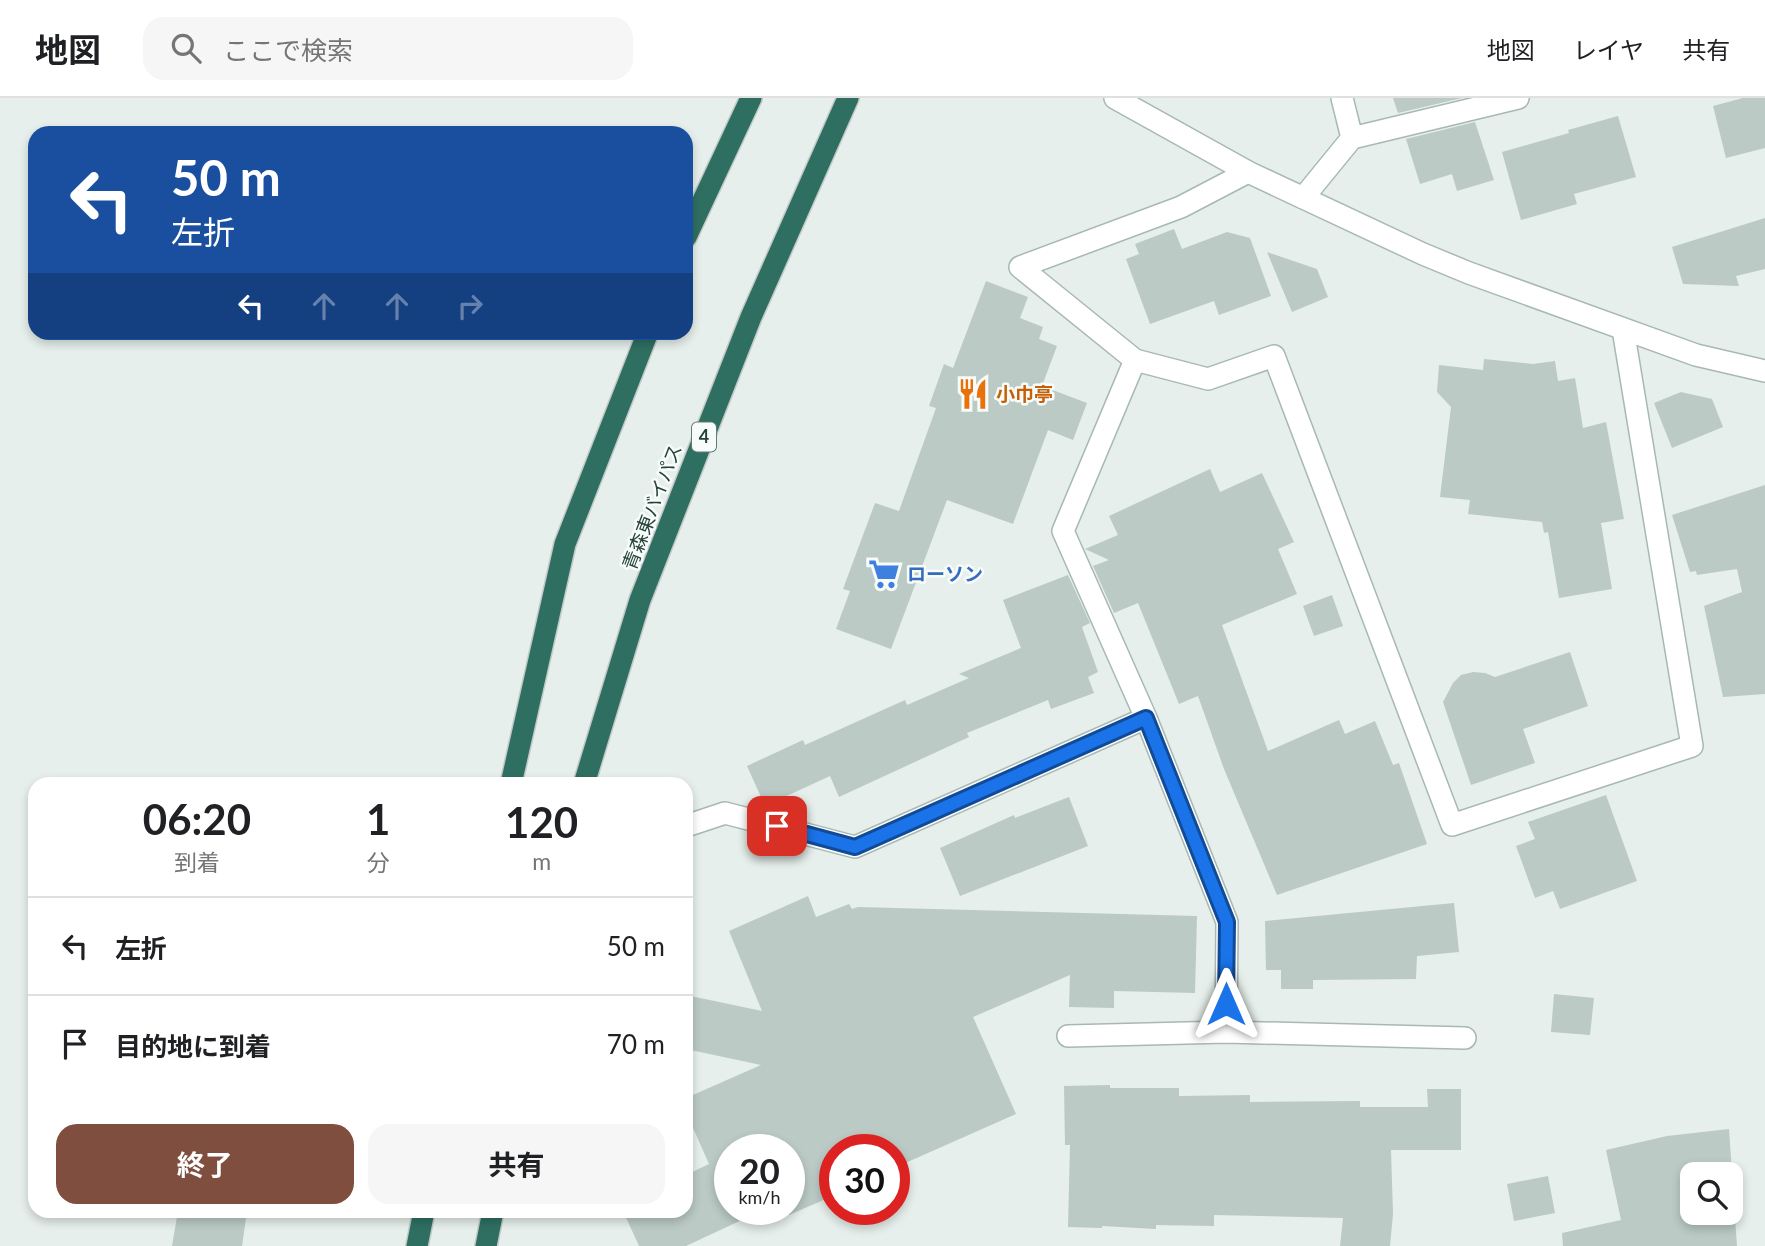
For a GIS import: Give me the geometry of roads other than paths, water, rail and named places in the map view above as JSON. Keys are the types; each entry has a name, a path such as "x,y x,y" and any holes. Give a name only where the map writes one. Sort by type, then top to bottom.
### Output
{"highway":[{"path":"693,222 751,98"},
{"name":"青森東バイパス","path":"586,777 640,600 751,317 848,98"},
{"path":"513,777 565,544 645,340"},
{"path":"417,1246 423,1218"},
{"path":"486,1246 492,1218"}],"street":[{"path":"1115,98 1248,172 1469,273 1696,355 1765,371"},
{"path":"1342,98 1352,138"},
{"path":"1303,198 1352,138 1518,98"},
{"path":"1248,172 1181,207 1020,267 1135,360 1208,379 1274,356 1452,825 1692,746 1623,329"},
{"path":"1135,360 1063,531 1146,718 1227,922 1226,1032"},
{"path":"693,824 725,813 855,847 1146,718"},
{"path":"1068,1036 1226,1032 1465,1038"}],"place":[{"name":"小巾亭","path":"973,394"},
{"name":"ローソン","path":"884,574"}]}
